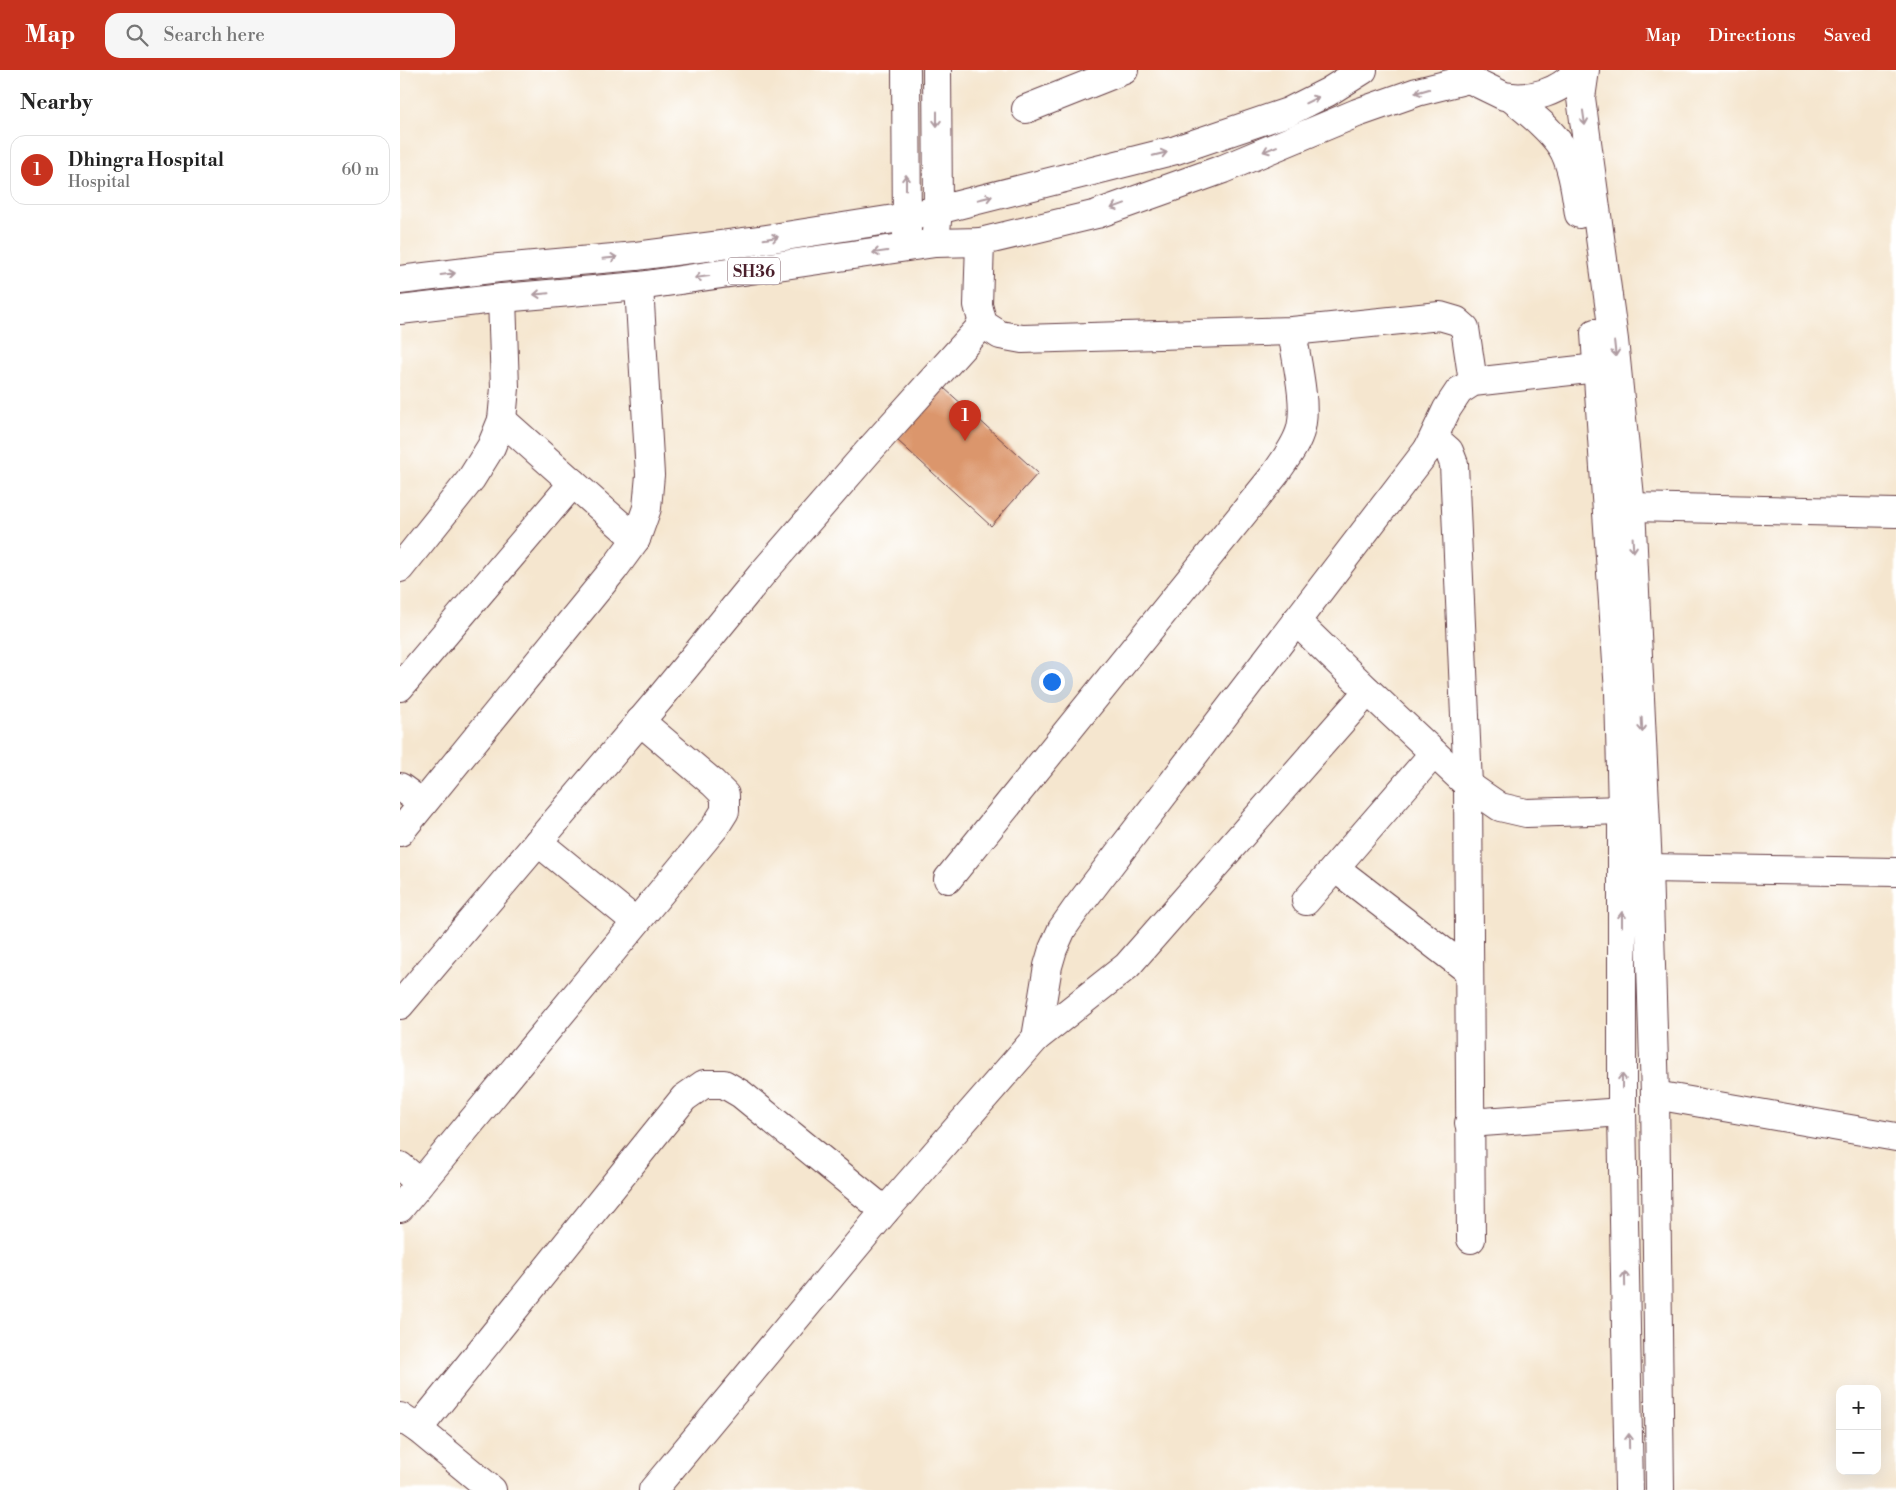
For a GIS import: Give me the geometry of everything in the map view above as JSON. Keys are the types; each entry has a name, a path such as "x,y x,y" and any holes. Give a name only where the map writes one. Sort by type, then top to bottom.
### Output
{"street":[{"path":"906,70 908,248"},
{"path":"937,70 938,210 935,243 980,242 1097,214 1223,169 1357,114 1466,74 1504,96 1532,97 1552,91 1572,78 1578,70"},
{"path":"938,210 1176,150 1288,112 1328,92 1362,70"},
{"path":"1585,70 1581,98 1614,340 1631,507 1629,691 1622,810 1622,1112 1629,1490"},
{"path":"1026,109 1110,73"},
{"path":"1510,97 1544,126 1562,147 1573,180 1592,290 1597,368 1648,868 1655,1095 1660,1490"},
{"name":"SH36","path":"400,280 499,268 636,256 760,240 907,217 938,210"},
{"path":"980,242 978,305 983,324 1000,335 1022,338 1292,331 1440,316 1457,321 1464,328 1473,382"},
{"name":"SH36","path":"400,310 502,298 639,286 935,243"},
{"path":"400,832 614,569 636,539 647,508 650,475 639,286"},
{"path":"400,568 471,479 491,448 502,420 505,388 502,298"},
{"path":"402,1000 538,842 761,575 983,324"},
{"path":"948,878 1276,473 1292,448 1301,429 1303,410 1292,331"},
{"path":"1036,1038 1048,966 1062,929 1428,449 1447,409 1459,391 1473,382 1597,368"},
{"path":"502,420 636,539"},
{"path":"1428,449 1440,443 1449,451 1454,464 1468,785 1471,1239"},
{"path":"400,688 573,483"},
{"path":"1631,507 1896,513"},
{"path":"1296,621 1468,785 1500,807 1526,813 1622,810"},
{"path":"653,1490 885,1211 1036,1038 1126,966 1368,691"},
{"path":"400,1208 410,1174 636,922 715,827 726,811 725,795 640,721"},
{"path":"1306,901 1434,753"},
{"path":"400,787 422,803"},
{"path":"538,842 636,922"},
{"path":"1335,868 1469,972"},
{"path":"1648,868 1896,872"},
{"path":"492,1490 409,1423 684,1098 704,1084 724,1084 741,1094 885,1211"},
{"path":"1655,1095 1896,1137"},
{"path":"1469,1123 1622,1112"}],"building":[{"path":"944,388 1038,473 991,526 897,440"}],"place":[{"name":"Dhingra Hospital","path":"965,441"}]}
